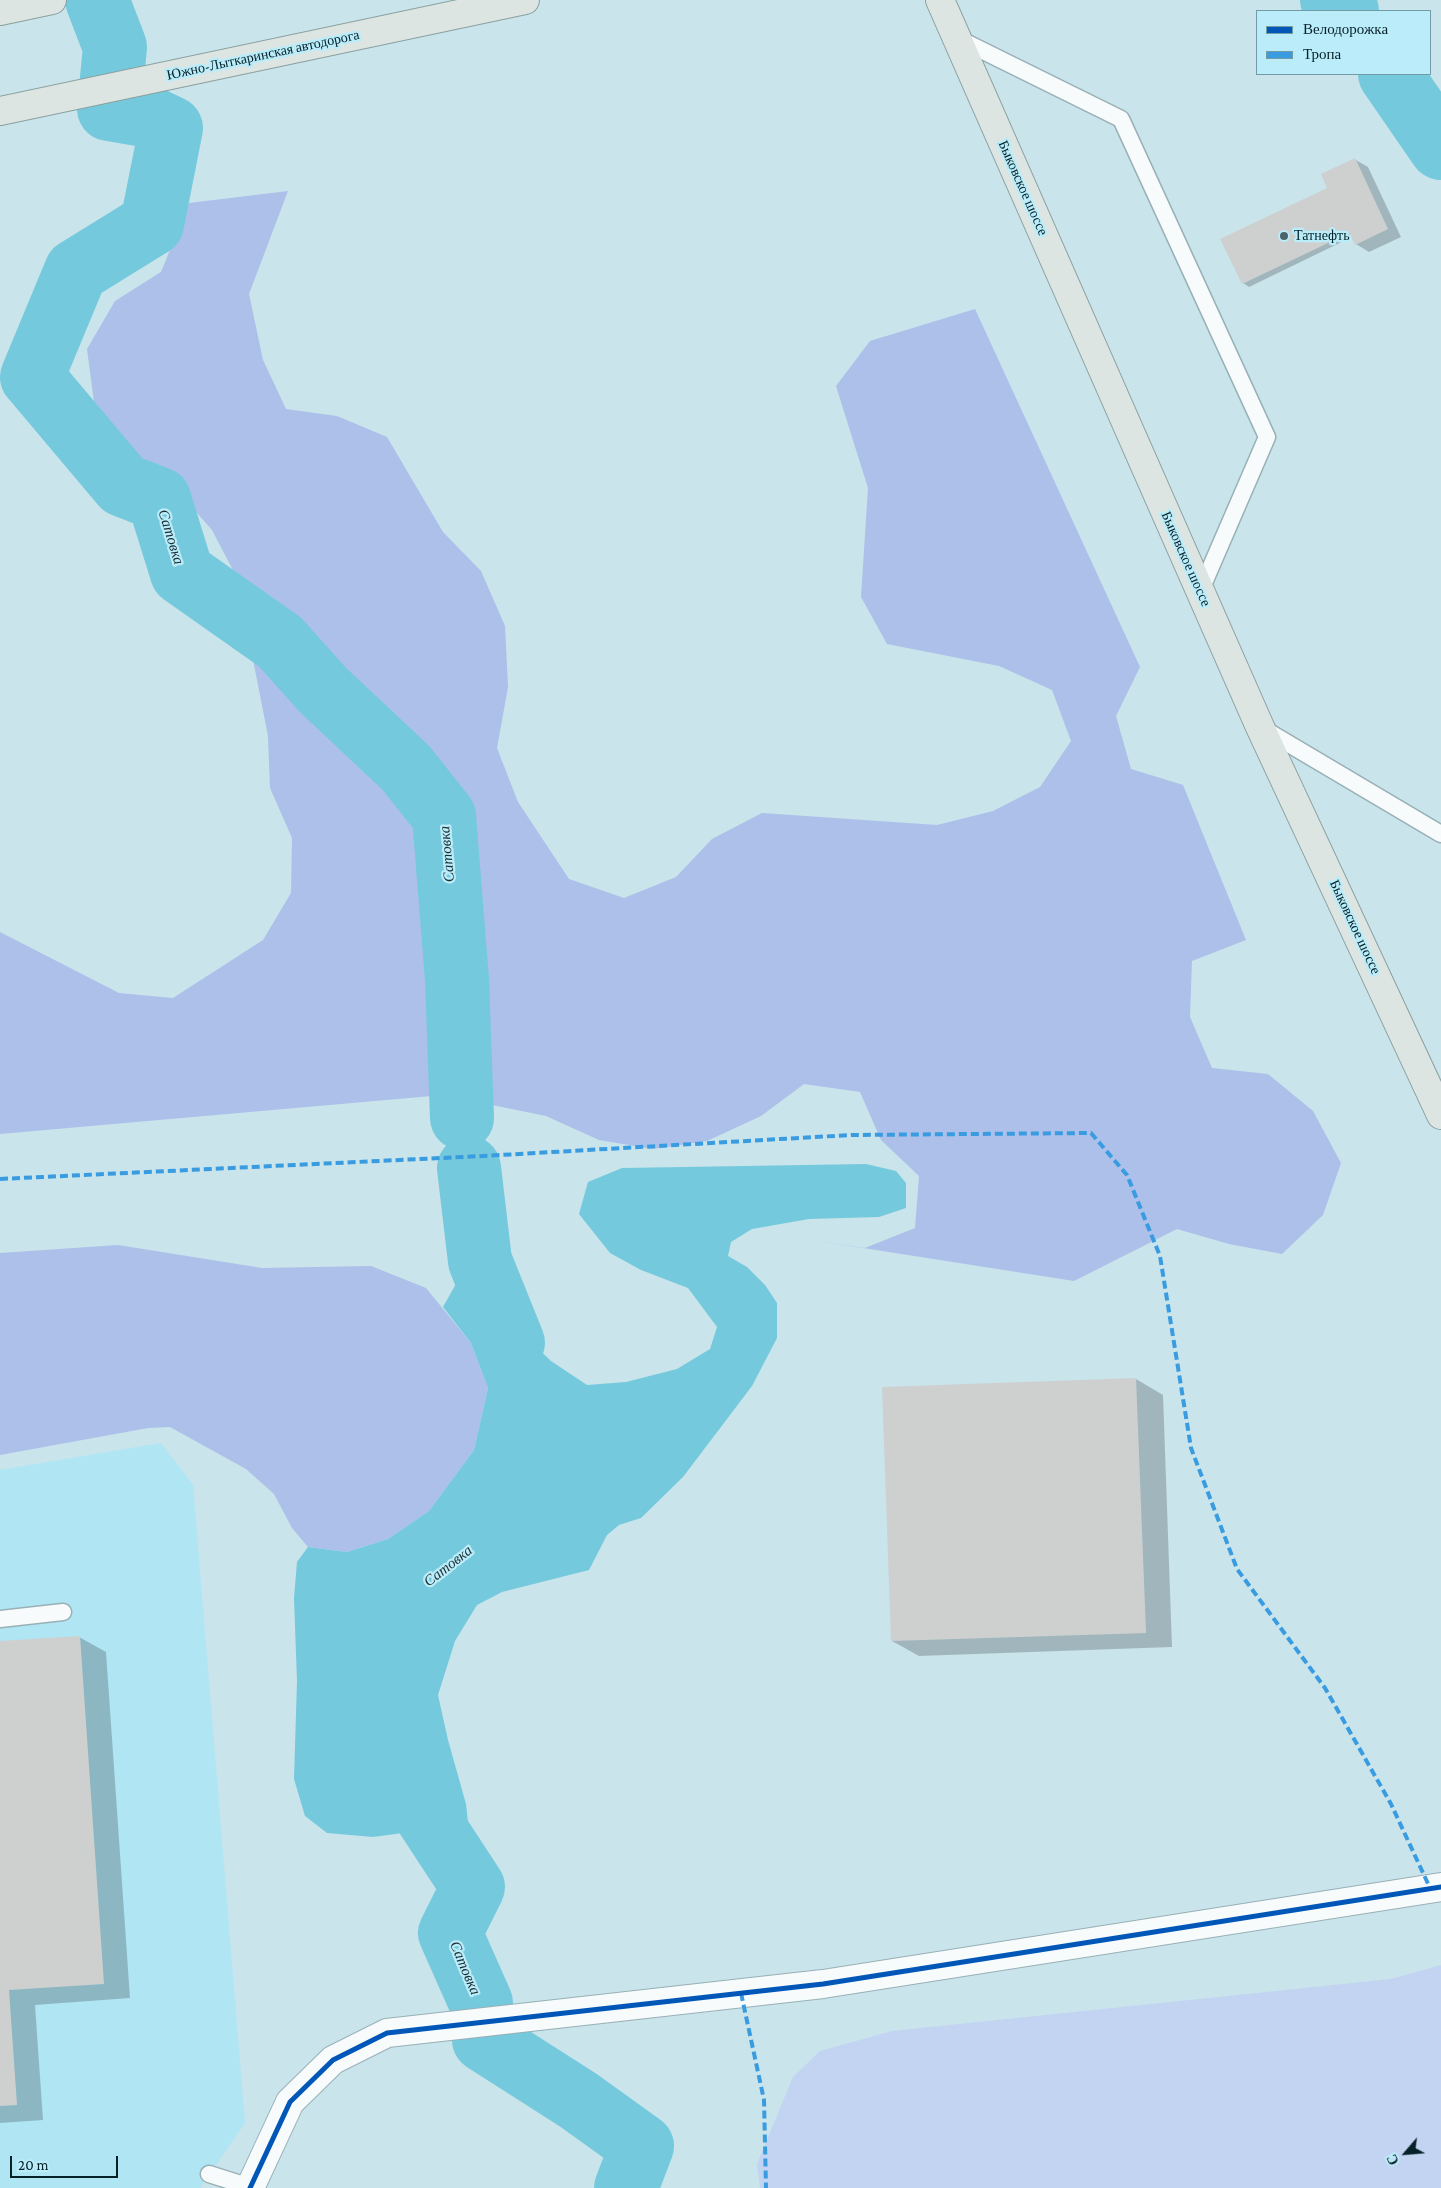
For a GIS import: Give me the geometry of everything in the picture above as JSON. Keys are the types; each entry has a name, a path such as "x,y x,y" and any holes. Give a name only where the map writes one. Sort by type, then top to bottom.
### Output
{"main road":[{"path":"0,11 52,0"},
{"name":"Южно-Лыткаринская автодорога","path":"0,110 525,0"},
{"name":"Быковское шоссе","path":"940,0 1260,727 1438,1104"}],"street":[{"path":"250,2188 290,2102 333,2060 387,2033 823,1984 1441,1887"}],"lane":[{"path":"957,38 1121,118 1267,437 1200,592"},
{"path":"1260,727 1441,834"},
{"path":"0,1618 63,1612"},
{"path":"209,2174 250,2188"}],"shaded area":[{"path":"288,191 249,294 263,360 286,409 337,416 387,437 443,532 481,571 505,626 508,687 497,748 518,802 569,879 624,898 676,877 712,839 762,813 937,825 993,811 1040,787 1071,741 1052,690 999,666 887,644 861,597 868,488 836,386 870,341 975,309 1140,667 1116,716 1131,769 1183,785 1246,940 1192,961 1190,1017 1212,1068 1268,1074 1313,1111 1341,1163 1323,1215 1282,1254 1229,1244 1177,1229 1074,1281 812,1240 865,1248 915,1228 919,1176 881,1140 860,1092 804,1084 761,1116 707,1141 653,1149 599,1140 546,1116 443,1095 0,1134 0,932 119,993 173,998 263,940 291,893 292,838 270,788 268,736 237,578 212,530 176,489 119,452 94,402 87,349 115,301 161,272 189,203"},
{"path":"118,1245 262,1268 371,1266 426,1288 471,1343 488,1388 474,1450 429,1511 388,1539 347,1552 308,1547 292,1528 274,1494 246,1469 170,1427 148,1428 0,1455 0,1253"},
{"path":"161,1443 193,1485 245,2123 200,2188 0,2188 0,1470"},
{"path":"1441,1965 1441,2188 760,2188 757,2164 793,2077 820,2051 892,2031 1391,1979"}],"water":[{"path":"866,1164 896,1171 906,1183 906,1208 879,1217 809,1219 752,1229 731,1242 728,1256 747,1267 765,1285 777,1303 777,1338 752,1386 683,1477 641,1518 619,1525 607,1535 589,1570 502,1592 477,1605 455,1641 438,1695 448,1740 466,1804 469,1832 459,1841 410,1832 373,1837 327,1833 305,1816 294,1779 297,1681 294,1598 297,1562 308,1547 347,1552 388,1539 429,1511 474,1450 488,1388 471,1343 443,1307 457,1282 480,1261 502,1278 529,1340 551,1361 587,1385 626,1382 677,1369 710,1349 717,1327 688,1288 641,1270 610,1253 579,1214 588,1182 622,1168"}],"building":[{"name":"Татнефть","path":"1355,158 1388,229 1355,245 1349,233 1242,284 1220,239 1327,188 1321,174"},
{"path":"1136,1378 1146,1633 891,1641 882,1387"},
{"path":"80,1636 104,1984 9,1990 17,2105 0,2106 0,1641"}],"waterway":[{"name":"Сатовка","path":"97,0 115,47 109,109 144,115 171,128 152,224 76,271 32,377 123,485 159,499 182,573 280,642 323,690 406,768 444,816 457,980 462,1118"},
{"path":"1332,0 1341,3 1346,10"},
{"path":"1391,75 1441,148"},
{"name":"Сатовка","path":"469,1168 480,1261 513,1343"},
{"name":"Сатовка","path":"406,1758 420,1806 473,1887 450,1933 481,2003"},
{"name":"Сатовка","path":"484,2040 578,2100 642,2146 626,2188"}],"marked path":[{"path":"0,1179 483,1156 851,1135 1091,1133 1127,1175 1160,1256 1191,1448 1237,1569 1325,1688 1391,1804 1430,1888"},
{"path":"741,1993 764,2100 766,2188"}],"cycle path":[{"path":"250,2188 290,2102 333,2060 387,2033 823,1984 1441,1887"}],"place":[{"name":"Татнефть","path":"1284,236"}]}
